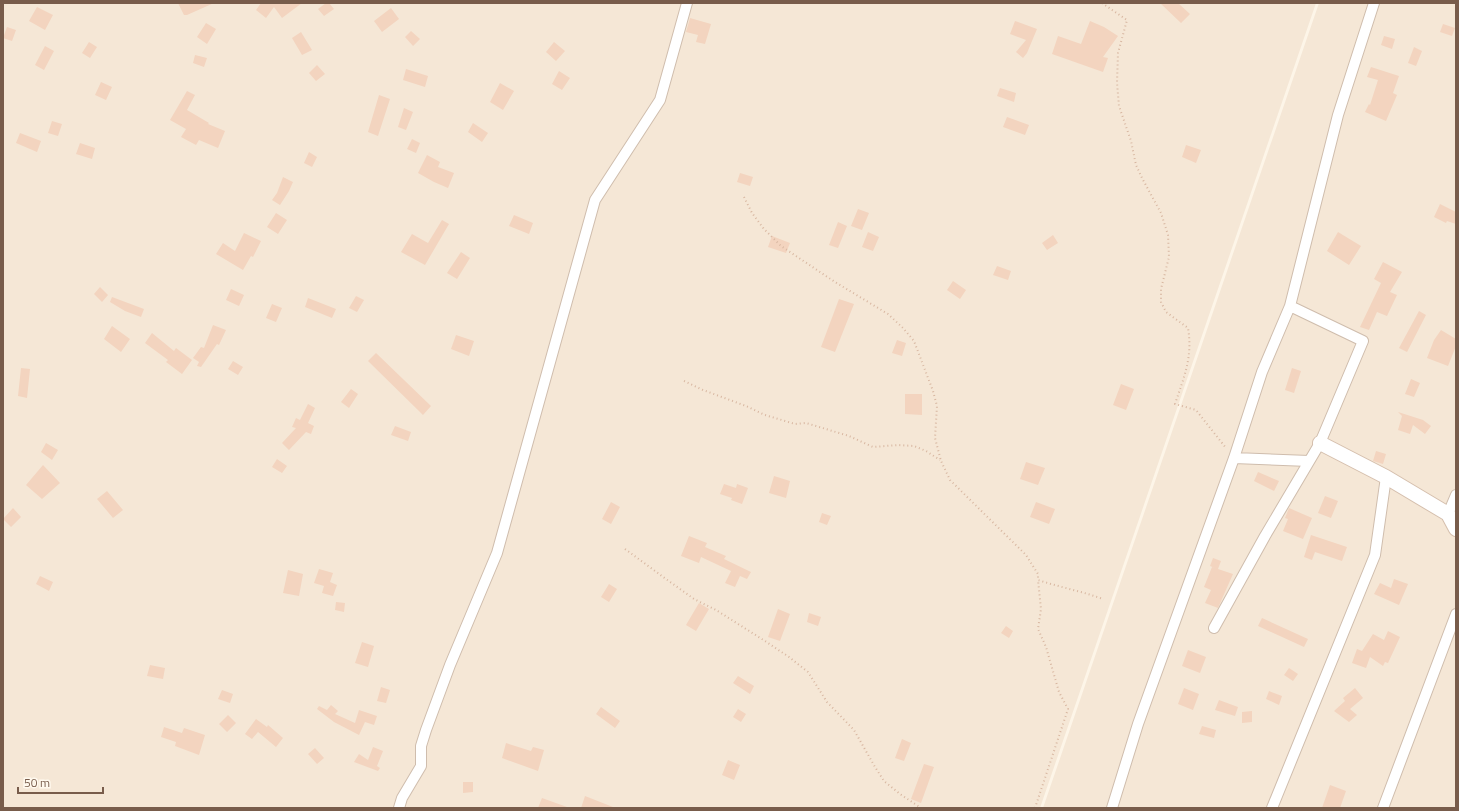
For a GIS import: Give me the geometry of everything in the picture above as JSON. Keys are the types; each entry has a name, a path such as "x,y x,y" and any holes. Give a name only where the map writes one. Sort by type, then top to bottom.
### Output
{"street":[{"path":"399,808 402,798 421,766 421,746 426,730 450,665 497,554 595,200 660,100 687,3"},
{"path":"1112,808 1138,724 1234,458 1262,372 1290,306 1338,115 1374,3"},
{"path":"1214,628 1265,536 1320,443 1363,341 1290,306"},
{"path":"1320,443 1386,477 1448,514 1456,529"},
{"path":"1234,458 1309,461"},
{"path":"1272,808 1375,555 1386,477"},
{"path":"1448,514 1456,495"},
{"path":"1383,808 1456,614"}],"path":[{"path":"1102,3 1127,20 1118,53 1119,106 1131,141 1136,165 1161,213 1168,235 1169,257 1161,289 1161,302 1166,312 1188,328 1190,343 1186,371 1175,404 1196,410 1234,458"},
{"path":"744,197 752,213 764,229 781,246 835,282 888,314 914,341 933,391 937,406 936,438 941,461 950,480 1026,555 1038,574 1041,609 1038,629 1046,647 1059,692 1068,709 1035,808"},
{"path":"684,381 765,415 794,424 806,423 849,436 873,448 898,444 914,446 926,451 941,461"},
{"path":"625,549 694,598 716,610 783,653 808,672 827,702 854,730 884,781 921,808"},
{"path":"1038,580 1084,592 1103,599"}],"shaded area":[{"path":"3,3 1316,3 1040,808 3,808"},
{"path":"1319,3 1456,3 1456,808 1043,808"}],"building":[{"path":"178,3 214,3 184,15"},
{"path":"261,3 302,3 282,18 274,7 266,18 256,10"},
{"path":"326,3 329,3 334,9 324,16 318,9"},
{"path":"1160,3 1178,3 1190,14 1181,23"},
{"path":"37,7 53,15 45,30 29,21"},
{"path":"391,8 399,19 382,32 374,21"},
{"path":"690,18 711,24 705,44 696,42 698,35 686,32"},
{"path":"1015,21 1037,29 1027,53 1023,58 1016,52 1026,40 1010,34"},
{"path":"1090,21 1104,27 1118,36 1103,57 1108,58 1103,72 1052,54 1058,36 1081,44"},
{"path":"206,23 216,29 207,44 197,37"},
{"path":"1443,24 1455,28 1452,36 1440,32"},
{"path":"7,27 16,30 12,41 3,38"},
{"path":"411,31 420,39 413,46 405,37"},
{"path":"301,32 312,50 302,55 292,38"},
{"path":"1384,36 1395,39 1392,49 1381,45"},
{"path":"89,42 97,47 90,58 82,53"},
{"path":"554,42 565,51 556,61 546,52"},
{"path":"45,46 54,51 44,70 35,65"},
{"path":"1414,47 1422,51 1416,66 1408,63"},
{"path":"195,55 207,58 204,67 193,63"},
{"path":"317,65 325,74 316,81 309,73"},
{"path":"1371,67 1399,76 1393,93 1397,95 1386,121 1365,112 1369,104 1370,105 1378,80 1367,77"},
{"path":"406,69 428,76 425,87 403,80"},
{"path":"559,71 570,78 562,90 552,84"},
{"path":"101,82 112,87 106,100 95,95"},
{"path":"500,83 514,91 503,110 490,102"},
{"path":"1000,88 1016,93 1014,102 997,96"},
{"path":"187,91 195,95 187,110 209,123 208,124 225,131 218,148 199,140 196,145 181,137 186,129 170,120"},
{"path":"379,95 390,99 378,136 368,132"},
{"path":"404,108 413,112 406,130 398,127"},
{"path":"1007,117 1029,125 1025,135 1003,127"},
{"path":"52,121 62,124 58,136 48,133"},
{"path":"473,123 488,133 482,142 468,132"},
{"path":"20,133 41,141 37,152 16,143"},
{"path":"412,139 420,143 416,153 407,149"},
{"path":"80,143 95,148 92,159 76,154"},
{"path":"1186,145 1201,150 1196,163 1182,157"},
{"path":"309,152 317,157 312,167 304,163"},
{"path":"427,155 440,162 438,167 454,173 448,188 418,173"},
{"path":"740,173 753,177 750,186 737,182"},
{"path":"283,177 293,182 280,205 272,200 277,193"},
{"path":"1440,204 1456,212 1456,224 1447,221 1446,223 1434,217"},
{"path":"858,209 869,213 862,230 851,226"},
{"path":"276,213 287,220 278,234 267,227"},
{"path":"514,215 533,223 529,234 509,226"},
{"path":"442,220 449,224 425,265 401,252 412,234 428,243"},
{"path":"838,222 847,226 838,248 829,245"},
{"path":"868,232 879,237 873,251 862,247"},
{"path":"1338,232 1361,246 1349,265 1327,251"},
{"path":"244,233 261,241 253,257 251,256 243,270 216,254 223,243 235,251"},
{"path":"1053,235 1058,243 1047,250 1042,243"},
{"path":"772,236 790,243 786,253 768,247"},
{"path":"461,252 470,258 457,279 447,273"},
{"path":"1383,262 1402,272 1390,292 1397,295 1387,316 1377,312 1369,330 1360,327 1381,283 1374,279"},
{"path":"997,266 1011,271 1008,280 993,275"},
{"path":"953,281 966,290 960,299 947,290"},
{"path":"100,287 108,295 102,302 94,294"},
{"path":"231,289 244,295 239,306 226,300"},
{"path":"356,296 364,300 357,312 349,308"},
{"path":"112,297 144,309 141,317 125,311 110,302"},
{"path":"308,298 336,309 332,318 305,307"},
{"path":"839,299 854,304 835,352 821,347"},
{"path":"272,304 282,308 276,322 266,318"},
{"path":"1419,311 1426,315 1407,352 1399,348"},
{"path":"213,325 226,330 219,345 217,344 201,367 197,366 199,362 193,358 201,347 204,348"},
{"path":"112,326 130,339 121,352 104,339"},
{"path":"1441,330 1456,339 1456,346 1448,366 1427,358 1434,340"},
{"path":"152,333 174,351 176,348 192,360 182,374 166,362 168,360 145,343"},
{"path":"456,335 474,341 469,356 451,349"},
{"path":"897,340 906,343 902,356 892,353"},
{"path":"376,353 431,406 423,415 368,361"},
{"path":"233,361 243,367 238,375 228,369"},
{"path":"21,368 30,369 27,398 18,396"},
{"path":"1292,368 1301,371 1294,393 1285,390"},
{"path":"1411,379 1420,383 1414,397 1405,394"},
{"path":"1121,384 1134,389 1126,410 1113,405"},
{"path":"351,389 358,394 349,408 341,402"},
{"path":"905,394 922,394 922,415 905,414"},
{"path":"308,404 315,408 308,423 314,426 311,434 306,432 289,450 282,443 296,428 292,427 296,418 300,420"},
{"path":"1398,412 1423,420 1431,426 1425,434 1413,425 1410,434 1398,430 1402,416"},
{"path":"395,426 411,432 408,441 391,435"},
{"path":"46,443 58,450 52,460 41,452"},
{"path":"1376,451 1386,454 1383,464 1373,461"},
{"path":"277,459 287,466 282,473 272,467"},
{"path":"1026,462 1045,468 1038,485 1020,479"},
{"path":"43,465 60,483 42,499 26,485"},
{"path":"1258,472 1279,481 1274,491 1254,481"},
{"path":"774,476 790,481 786,498 769,493"},
{"path":"724,484 736,488 737,484 748,488 742,504 731,500 732,498 720,494"},
{"path":"107,491 123,510 113,518 97,499"},
{"path":"1325,496 1338,501 1331,518 1318,513"},
{"path":"611,502 620,507 611,524 602,519"},
{"path":"1036,502 1055,509 1049,524 1030,517"},
{"path":"13,508 21,517 11,527 3,519"},
{"path":"1289,508 1312,518 1303,539 1283,531 1288,519 1285,518"},
{"path":"822,513 831,516 827,525 819,522"},
{"path":"1311,535 1347,547 1342,561 1315,552 1312,560 1304,557"},
{"path":"689,536 707,543 705,547 726,556 724,559 751,572 747,579 740,576 735,587 725,583 731,571 701,557 699,563 681,556"},
{"path":"1213,558 1221,561 1218,569 1233,574 1218,608 1205,603 1211,590 1204,587 1212,567 1215,568 1210,566"},
{"path":"319,569 333,573 330,582 337,585 333,596 322,593 324,586 314,583"},
{"path":"288,570 303,574 299,596 283,593"},
{"path":"40,576 53,582 49,591 36,584"},
{"path":"1394,579 1408,584 1399,605 1374,594 1380,583 1391,588"},
{"path":"609,584 617,589 609,602 601,597"},
{"path":"336,602 345,603 344,612 335,610"},
{"path":"699,603 709,609 696,631 686,625"},
{"path":"778,609 790,614 780,641 768,637"},
{"path":"809,613 821,617 818,626 807,622"},
{"path":"1262,618 1308,639 1304,647 1258,626"},
{"path":"1006,626 1013,631 1009,638 1001,633"},
{"path":"1388,631 1400,637 1388,663 1385,662 1383,666 1370,657 1366,668 1352,663 1357,649 1362,651 1373,634 1384,640"},
{"path":"362,642 374,646 368,667 355,663"},
{"path":"1188,650 1206,657 1200,673 1182,666"},
{"path":"150,665 165,668 163,679 147,676"},
{"path":"1289,668 1298,674 1293,681 1284,675"},
{"path":"738,676 754,686 750,694 733,683"},
{"path":"381,687 390,690 386,703 377,701"},
{"path":"1184,688 1199,694 1193,710 1178,704"},
{"path":"1355,688 1363,698 1350,709 1357,715 1349,722 1334,711 1345,701 1343,698"},
{"path":"222,690 233,694 230,703 218,699"},
{"path":"1269,691 1282,696 1279,705 1266,699"},
{"path":"1219,700 1238,707 1235,716 1215,710"},
{"path":"331,705 338,711 335,714 355,723 359,710 377,716 374,725 365,722 359,735 334,722 317,709 319,706 327,710"},
{"path":"601,707 620,721 615,728 596,714"},
{"path":"738,709 746,714 741,722 733,717"},
{"path":"1252,711 1252,722 1242,723 1242,712"},
{"path":"228,715 236,723 227,732 219,724"},
{"path":"256,719 267,727 268,725 283,738 276,747 258,732 252,739 245,734"},
{"path":"1202,726 1216,730 1214,738 1199,734"},
{"path":"164,727 182,733 184,728 205,735 199,755 175,746 176,742 161,737"},
{"path":"902,739 911,743 904,761 895,758"},
{"path":"506,743 531,751 533,747 544,750 538,771 502,758"},
{"path":"373,747 383,751 377,766 380,768 378,771 354,762 359,754 368,760"},
{"path":"315,748 324,758 317,764 308,754"},
{"path":"728,760 740,765 734,780 722,775"},
{"path":"924,764 934,767 921,803 911,799"},
{"path":"463,782 473,782 473,792 463,793"},
{"path":"1330,785 1346,791 1340,808 1322,808"},
{"path":"585,796 613,807 613,808 581,808"},
{"path":"542,798 567,807 538,808"}]}
